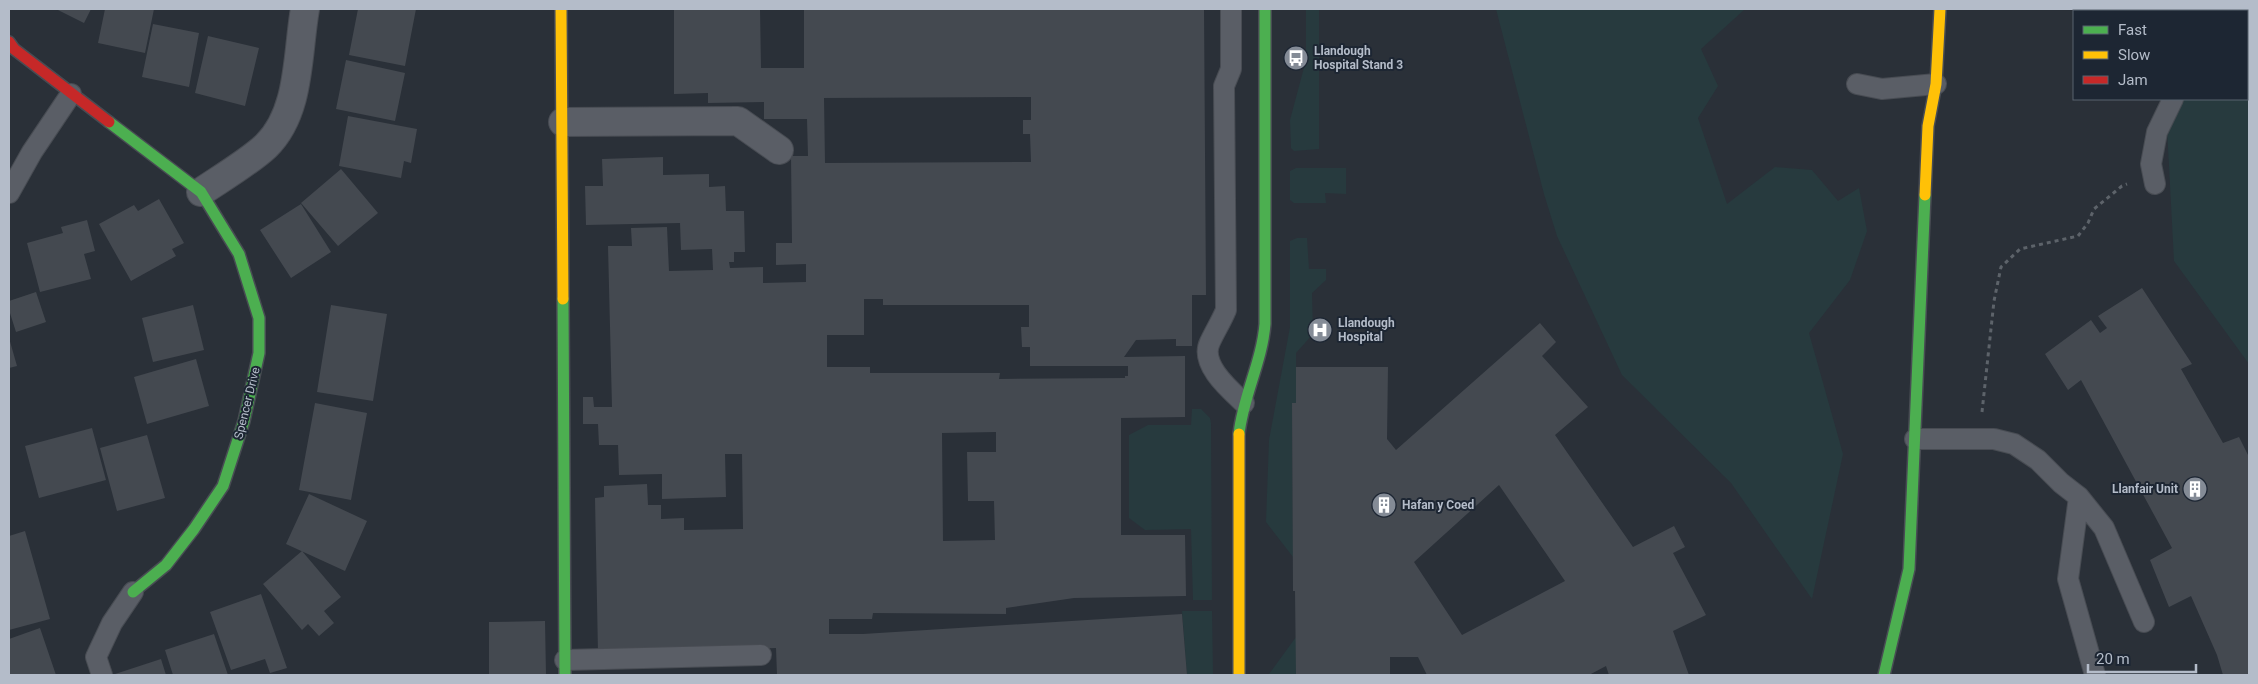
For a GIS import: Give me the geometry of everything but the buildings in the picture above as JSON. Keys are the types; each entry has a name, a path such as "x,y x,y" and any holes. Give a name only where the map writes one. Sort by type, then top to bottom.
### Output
{"street":[{"path":"200,192 266,145 284,122 294,89 305,9"},
{"path":"561,9 565,668"},
{"path":"1239,675 1238,448 1244,403 1257,366 1265,324 1265,9"},
{"path":"1884,675 1909,569 1928,126 1936,84 1940,9"},
{"name":"Spencer Drive","path":"9,42 14,49 71,94 200,192 239,254 250,283 259,318 258,353 244,421 224,486 194,530 166,565 133,592"},
{"path":"563,122 738,121 779,150"}],"lane":[{"path":"1231,9 1231,68 1224,86 1226,310 1219,327 1209,343 1210,361 1219,379 1244,403"},
{"path":"1857,84 1882,89 1936,84"},
{"path":"9,192 32,152 71,94"},
{"path":"2155,180 2151,164 2157,132 2173,100"},
{"path":"1915,440 1994,439 2014,444 2038,460 2061,484 2079,497 2104,528 2144,622"},
{"path":"2079,497 2068,578 2095,675"},
{"path":"102,675 96,657 112,623 133,592"},
{"path":"565,668 761,655"}],"path":[{"path":"1980,439 1985,374 1994,301 2001,267 2020,248 2078,236 2088,223 2094,209 2122,186 2155,180"}],"green space":[{"path":"1306,9 1319,9 1319,149 1294,151 1291,148 1290,120 1306,60"},
{"path":"1496,9 1745,9 1701,49 1718,86 1698,118 1727,204 1775,167 1812,170 1838,201 1859,188 1867,231 1850,280 1809,333 1843,454 1812,599 1731,483 1622,375 1557,236 1544,194"},
{"path":"2249,9 2249,364 2174,261 2167,128 2180,100 2248,100 2248,10 2222,10"},
{"path":"1296,168 1346,168 1346,194 1325,193 1326,203 1294,203 1290,200 1290,171"},
{"path":"1297,238 1307,238 1309,269 1326,269 1326,280 1312,293 1313,334 1296,353 1296,403 1292,403 1293,557 1266,522 1269,440 1290,327 1290,241"},
{"path":"1192,409 1201,409 1210,418 1211,423 1212,600 1193,600 1191,529 1145,530 1129,518 1129,435 1148,425 1191,425"},
{"path":"1182,611 1212,611 1213,675 1187,675"},
{"path":"1296,637 1296,675 1269,675 1269,674"}],"traffic: fast":[{"path":"1239,434 1244,406 1260,352 1265,324 1265,9"},
{"path":"109,122 201,192 239,254 259,318 259,353 244,421 223,486 194,529 166,565 133,592"},
{"path":"1884,675 1909,569 1925,195"},
{"path":"563,299 565,675"}],"traffic: slow":[{"path":"561,9 563,299"},
{"path":"1925,195 1928,126 1936,84 1940,9"},
{"path":"1239,434 1239,675"}],"traffic: jam":[{"path":"9,42 14,49 109,122"}],"place":[{"name":"Llandough Hospital Stand 3","path":"1296,58"},
{"name":"Llandough Hospital","path":"1320,330"},
{"name":"Llanfair Unit","path":"2195,489"},
{"name":"Hafan y Coed","path":"1384,505"}]}
